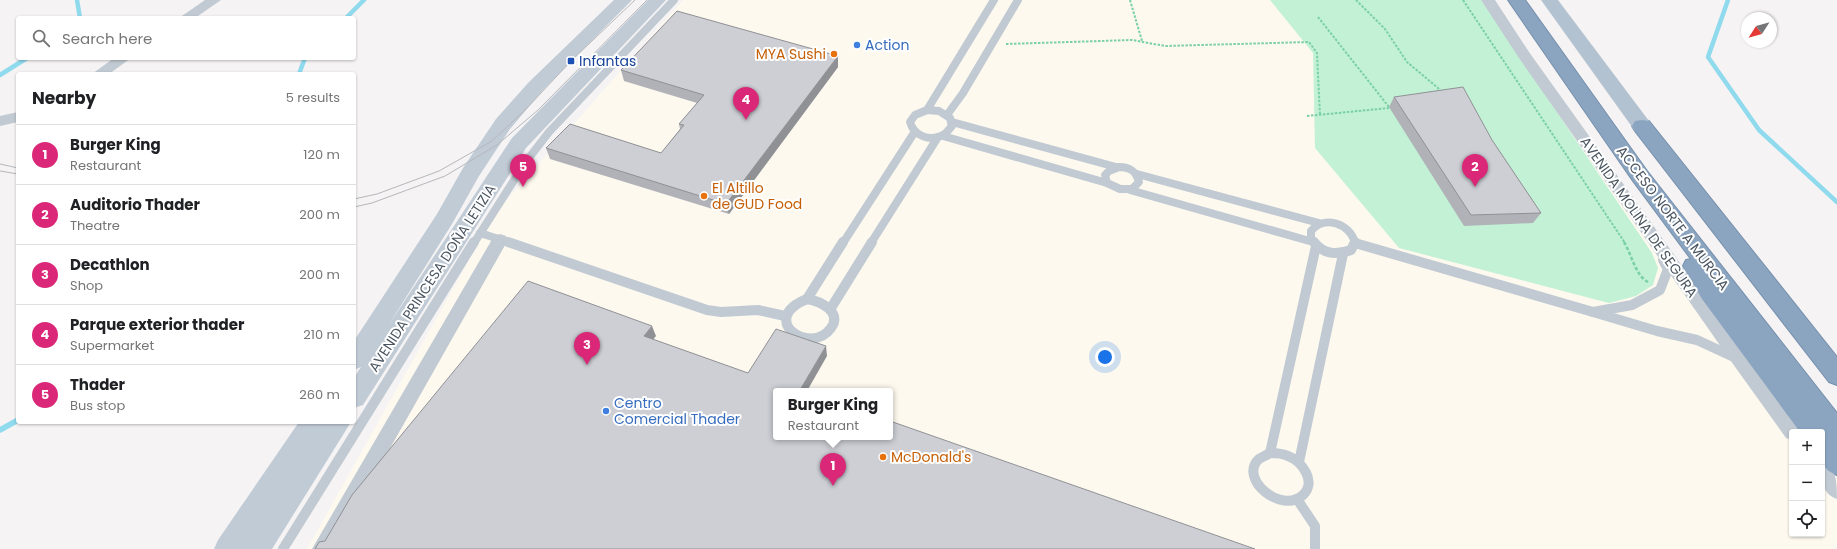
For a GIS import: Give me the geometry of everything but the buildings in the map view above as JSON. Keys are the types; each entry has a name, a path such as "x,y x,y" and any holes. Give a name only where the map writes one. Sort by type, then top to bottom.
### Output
{"highway":[{"name":"ACCESO NORTE A MURCIA","path":"1516,0 1640,176 1837,432"},
{"path":"1642,126 1793,306 1837,362"},
{"path":"1642,126 1837,375"},
{"path":"1640,176 1710,293 1812,429"},
{"path":"1793,306 1837,355"},
{"path":"1825,447 1837,464"}],"main road":[{"path":"1549,0 1642,126"}],"street":[{"path":"189,16 214,0"},
{"name":"AVENIDA PRINCESA DOÑA LETIZIA","path":"356,357 445,219 470,174 503,124 536,86 624,0"},
{"name":"AVENIDA PRINCESA DOÑA LETIZIA","path":"356,395 519,143 658,0"},
{"name":"AVENIDA MOLINA DE SEGURA","path":"1488,0 1524,56 1739,359 1791,429"},
{"path":"102,72 121,60"},
{"path":"0,121 16,117"},
{"path":"322,549 500,240"},
{"path":"228,549 312,424"},
{"path":"257,549 338,424"},
{"path":"1825,474 1837,490"}],"lane":[{"path":"283,549 525,163 549,132 674,0"},
{"path":"926,110 994,0"},
{"path":"831,308 940,137 950,130 949,118 1018,0"},
{"path":"1355,242 1351,250 1343,254 1331,254 1314,244 1130,190 1116,189 1107,183 940,137 921,136 910,128 910,122 912,117 917,113 926,110 934,110 949,118 1116,167 1129,168 1137,174 1319,223 1326,222 1342,226 1349,231 1355,242 1657,331 1697,340 1739,359"},
{"path":"807,299 821,301 831,308 834,313 834,323 825,334 808,339 793,334 787,329 785,316 791,307 807,299 914,132"},
{"path":"1107,183 1105,175 1111,168 1116,167"},
{"path":"1130,190 1138,185 1139,182 1137,174"},
{"path":"1270,453 1314,244 1310,234 1311,230 1319,223"},
{"path":"1593,312 1632,305 1660,289 1668,269 1649,232"},
{"path":"480,233 707,310 721,312 758,310 785,316"},
{"path":"1299,462 1343,254"},
{"path":"1270,453 1285,454 1299,462 1305,469 1309,483 1307,490 1297,499 1288,501 1269,496 1256,482 1254,466 1257,460 1263,455 1270,453"},
{"path":"1297,499 1315,526 1315,549"}],"path":[{"path":"1130,0 1142,42"},
{"path":"1356,0 1385,29 1407,62 1438,88 1442,94"},
{"path":"1464,0 1631,253 1641,278 1660,289"},
{"path":"1307,116 1389,108 1318,16"},
{"path":"1007,39 1004,44 1132,40 1165,46 1309,42 1317,53 1320,115"}],"shaded area":[{"path":"683,0 1493,0 1790,429 1789,537 1825,537 1825,463 1837,479 1837,549 307,549 496,212"}],"green space":[{"path":"1270,0 1481,0 1652,253 1658,268 1653,285 1636,296 1609,303 1399,248 1315,148 1313,53"}],"waterway":[{"path":"77,0 80,16"},
{"path":"348,16 364,0"},
{"path":"1728,0 1708,57 1759,130 1837,202"},
{"path":"0,75 24,60"},
{"path":"300,72 304,60"},
{"path":"0,430 16,421"}],"tram line":[{"path":"356,199 377,194 439,171 492,141 527,108 571,61 635,0"},
{"path":"356,207 372,203 445,176 497,145 538,110 647,0"},
{"path":"0,164 16,168"},
{"path":"0,171 16,174"}],"place":[{"name":"Action","path":"857,45"},
{"name":"MYA Sushi","path":"834,54"},
{"name":"Infantas","path":"571,61"},
{"name":"Parque exterior thader","path":"746,120"},
{"name":"Thader","path":"523,187"},
{"name":"Auditorio Thader","path":"1475,187"},
{"name":"El Altillo de GUD Food","path":"704,196"},
{"name":"Decathlon","path":"587,365"},
{"name":"Centro Comercial Thader","path":"606,411"},
{"name":"McDonald's","path":"883,457"},
{"name":"Burger King","path":"833,486"}]}
